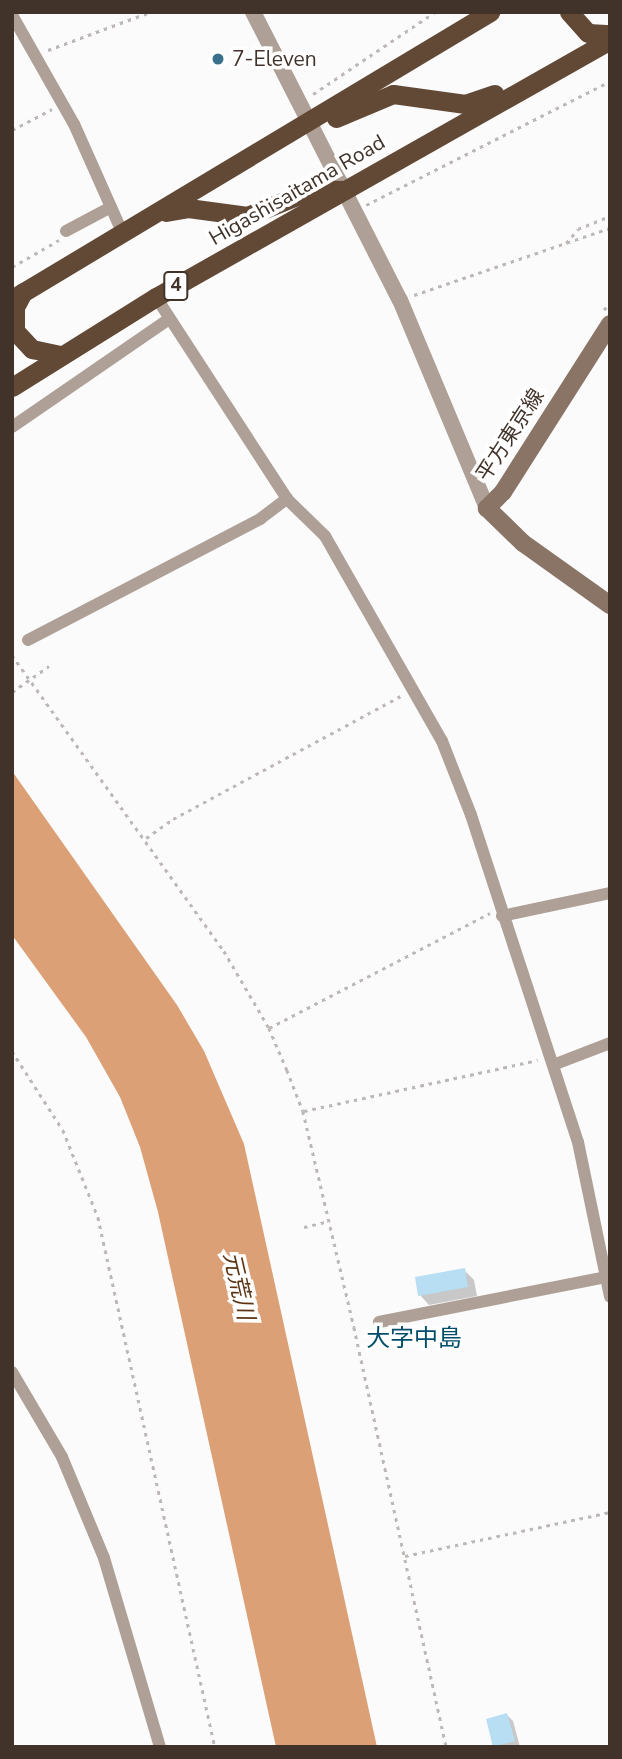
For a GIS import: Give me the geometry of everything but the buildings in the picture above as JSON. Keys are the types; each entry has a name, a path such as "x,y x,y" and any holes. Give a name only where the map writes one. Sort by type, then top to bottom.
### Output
{"highway":[{"name":"4","path":"61,355 32,349 15,331 17,295 141,221 307,114 490,12"},
{"path":"569,12 588,33 610,34"},
{"name":"Higashisaitama Road","path":"12,387 156,297 610,40"},
{"name":"4","path":"307,114 344,116 393,94 465,104 548,75"},
{"name":"4","path":"141,221 188,208 247,216 314,188 343,190"}],"main road":[{"name":"平方東京線","path":"610,324 503,492 487,508 523,543 610,605"}],"street":[{"path":"253,12 400,300 487,508"},
{"path":"12,15 63,103 108,208 122,232"},
{"path":"66,231 108,208"},
{"path":"156,297 223,395 287,499 325,536 442,741 471,815 578,1142 610,1297"},
{"path":"12,427 169,318"},
{"path":"28,640 260,519 287,499"},
{"path":"501,913 610,894"},
{"path":"552,1061 610,1043"},
{"path":"379,1321 606,1277"},
{"path":"12,1372 62,1457 104,1558 160,1747"}],"path":[{"path":"35,55 150,12"},
{"path":"307,114 314,93 435,12"},
{"path":"354,211 610,81"},
{"path":"12,130 63,103"},
{"path":"566,243 578,229 610,216"},
{"path":"400,300 610,228"},
{"path":"12,267 66,237 66,231"},
{"path":"12,655 146,838 224,951 269,1028 303,1111 446,1747"},
{"path":"12,692 49,666"},
{"path":"146,838 165,825 414,689"},
{"path":"269,1028 501,913"},
{"path":"12,1051 63,1130 98,1216 215,1747"},
{"path":"303,1111 326,1103 552,1061"},
{"path":"304,1227 329,1221"},
{"path":"405,1556 610,1512"}],"water":[{"name":"元荒川","path":"12,771 177,1005 204,1051 244,1144 377,1747 276,1747 158,1212 140,1147 120,1097 86,1037 12,935"}],"place":[{"name":"7-Eleven","path":"218,59"}],"district":[{"name":"大字中島","path":"414,1339"}]}
